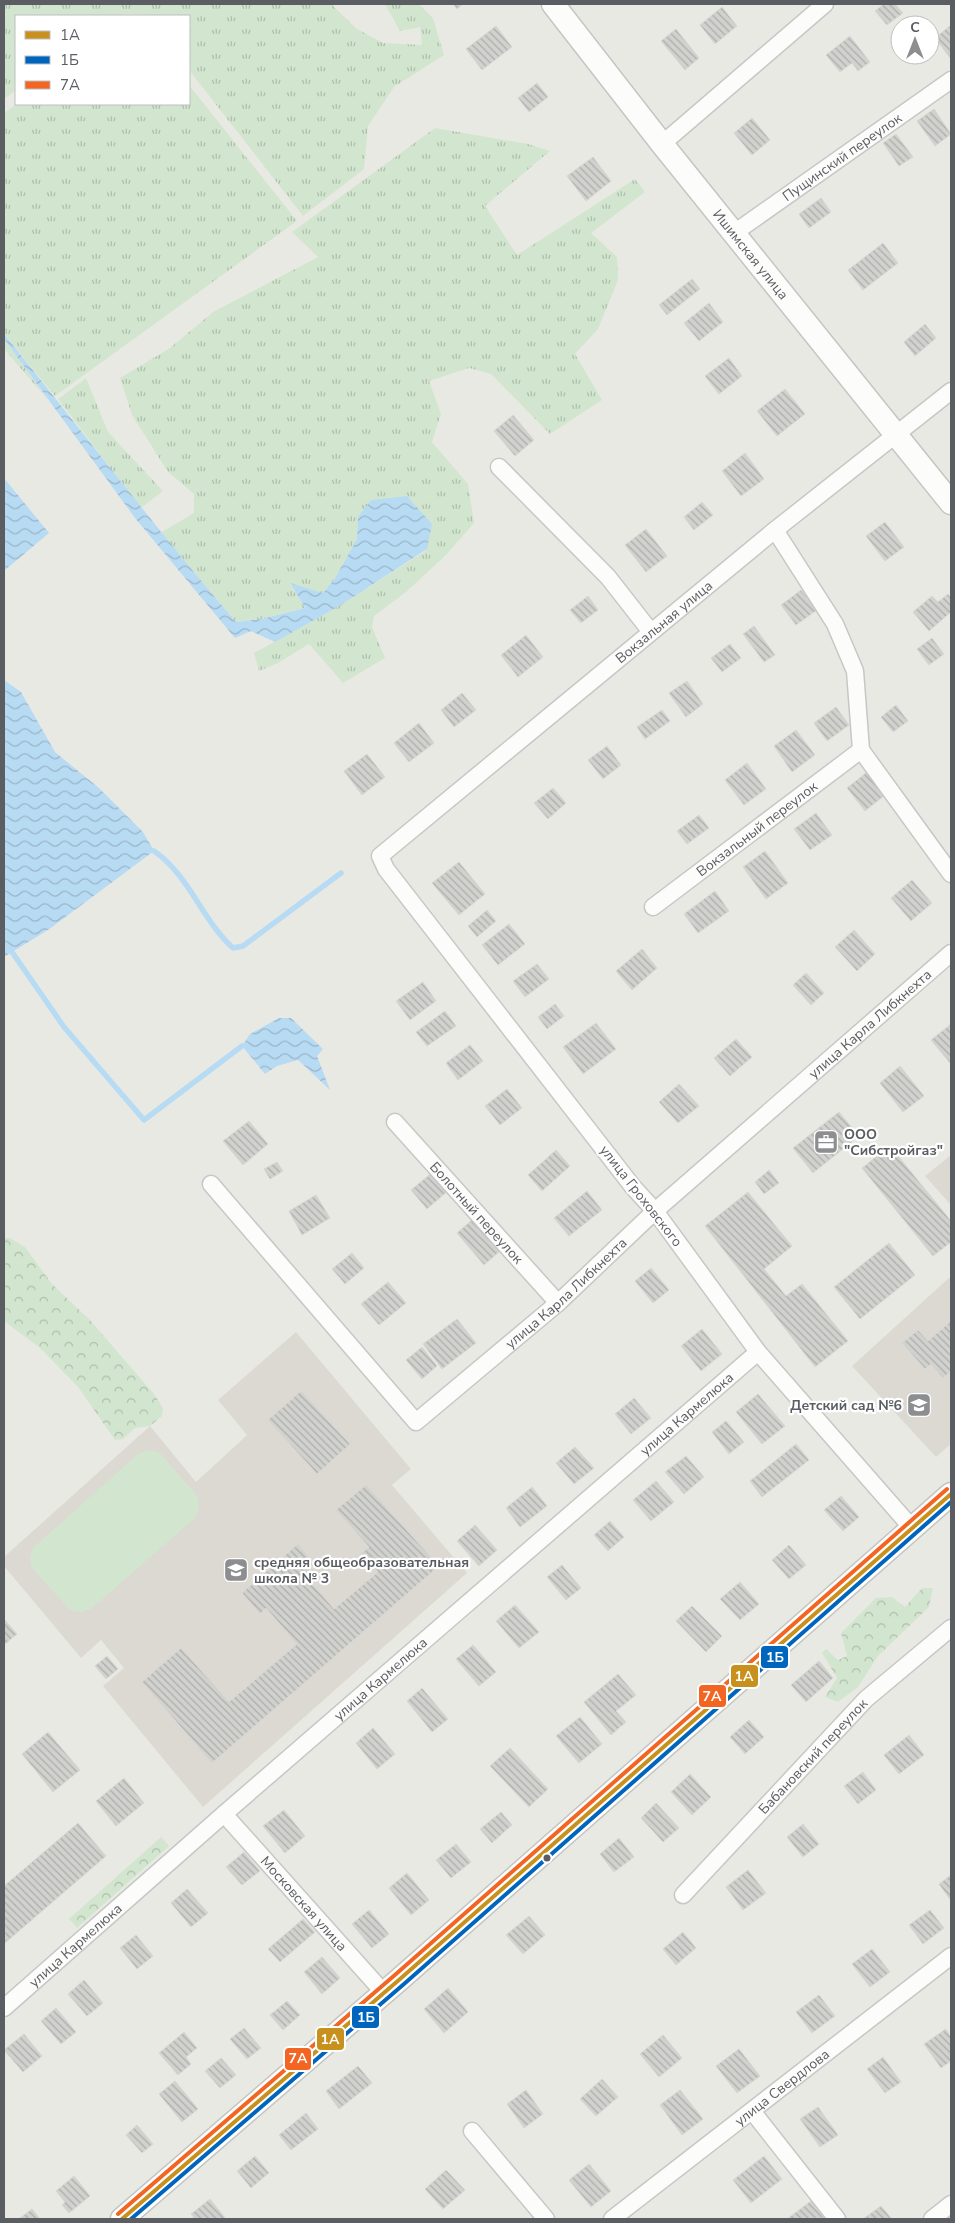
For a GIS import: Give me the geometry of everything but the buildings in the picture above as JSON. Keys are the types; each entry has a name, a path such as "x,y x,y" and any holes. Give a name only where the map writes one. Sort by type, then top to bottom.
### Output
{"main road":[{"name":"Ишимская улица","path":"553,4 662,144 951,503"},
{"path":"122,2219 384,1993 951,1494"}],"street":[{"path":"662,144 825,4"},
{"name":"Пущинский переулок","path":"734,233 951,80"},
{"name":"Вокзальная улица","path":"380,856 775,530 897,436 951,391"},
{"path":"499,468 608,577 651,632"},
{"path":"775,530 835,624 855,670 861,750 951,874"},
{"name":"Вокзальный переулок","path":"653,907 861,750"},
{"name":"улица Гроховского","path":"380,856 386,869 633,1187 655,1211 758,1352 912,1528"},
{"name":"улица Карла Либкнехта","path":"211,1184 416,1422 558,1303 655,1211 951,954"},
{"name":"Болотный переулок","path":"395,1122 558,1303"},
{"name":"улица Кармелюка","path":"4,2008 224,1814 758,1352"},
{"name":"Бабановский переулок","path":"683,1895 866,1699 951,1628"},
{"name":"Московская улица","path":"224,1814 384,1993"},
{"name":"улица Свердлова","path":"612,2219 951,1956"},
{"path":"752,2111 837,2219"},
{"path":"472,2130 546,2219"},
{"path":"932,2219 951,2204"}],"shaded area":[{"path":"951,1155 951,1205 925,1176"},
{"name":"Детский сад №6","path":"951,1276 951,1444 936,1457 852,1366"},
{"name":"средняя общеобразовательная школа № 3","path":"296,1332 411,1469 392,1485 467,1573 203,1807 103,1686 124,1668 101,1640 81,1658 4,1566 4,1557 150,1426 196,1482 247,1435 218,1400"}],"green space":[{"path":"4,4 331,4 357,29 383,43 422,45 420,27 400,31 385,4 419,4 433,18 444,55 394,87 368,126 364,169 303,216 190,71 190,15 15,15 15,91 4,99"},
{"path":"190,86 297,221 55,396 4,334 4,113 16,105 190,105"},
{"path":"435,128 528,144 550,151 485,206 517,255 635,179 645,192 591,233 617,257 618,280 598,329 575,354 602,400 550,434 491,374 469,368 429,381 441,414 432,442 468,484 474,523 445,556 406,592 374,616 372,627 385,658 343,683 309,644 278,663 259,671 254,653 341,605 427,550 358,517 357,539 335,578 323,593 290,584 305,608 261,619 236,622 160,533 194,513 194,494 168,472 132,415 120,378 170,348 213,312 318,257 292,232"},
{"path":"4,339 48,400 4,349"},
{"path":"86,378 108,432 163,491 141,508 58,399"},
{"path":"4,1238 10,1238 25,1247 52,1284 90,1320 154,1394 163,1408 162,1416 150,1426 135,1428 123,1439 115,1440 78,1387 40,1348 4,1321"},
{"path":"150,1450 160,1453 197,1496 199,1507 195,1518 91,1609 80,1612 70,1610 32,1568 30,1557 33,1548 139,1453"},
{"path":"922,1588 933,1588 929,1607 878,1656 858,1687 838,1702 825,1697 837,1678 822,1653 826,1649 838,1660 847,1656 841,1633 876,1598 892,1597 905,1607"},
{"path":"161,1837 169,1846 77,1928 69,1919"}],"water":[{"path":"4,334 147,515 236,622 261,619 305,608 290,583 323,593 335,578 357,539 358,517 371,500 407,496 432,524 427,549 341,605 275,642 251,631 235,638 135,518 4,339"},
{"path":"4,478 49,533 4,571"},
{"path":"4,680 21,692 55,752 99,788 143,832 154,851 48,930 4,957"},
{"path":"279,1018 291,1018 323,1049 317,1056 330,1090 298,1060 277,1066 265,1074 242,1046 250,1034"}],"waterway":[{"path":"154,851 177,872 212,924 233,948 243,946 341,873"},
{"path":"12,952 64,1027 144,1120 242,1046"}],"transit line":[{"name":"7А","path":"118,2214 396,1974 947,1489"},
{"name":"1А","path":"122,2219 400,1979 951,1494"},
{"name":"1Б","path":"131,2219 404,1984 951,1502"}],"place":[{"name":"ООО \"Сибстройгаз\"","path":"826,1142"},
{"name":"Детский сад №6","path":"919,1405"},
{"name":"средняя общеобразовательная школа № 3","path":"236,1570"}]}
